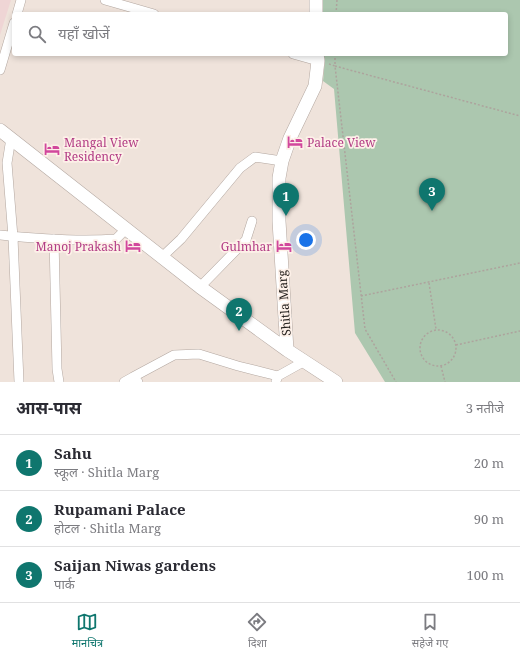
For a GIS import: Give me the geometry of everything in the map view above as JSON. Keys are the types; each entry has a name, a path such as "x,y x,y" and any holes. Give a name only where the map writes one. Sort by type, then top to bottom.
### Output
{"main road":[{"path":"316,0 316,12"},
{"name":"Shitla Marg","path":"318,58 315,86 290,138 282,161 279,178 279,221 288,350 336,382"},
{"path":"0,130 200,287 288,350"}],"street":[{"path":"18,12 21,0"},
{"path":"105,0 147,12"},
{"path":"0,70 12,30"},
{"path":"306,56 318,58"},
{"path":"11,138 7,163 13,237 19,382"},
{"path":"162,257 181,239 240,168 255,157 282,161"},
{"path":"200,287 246,240 252,221"},
{"path":"0,236 99,240 116,239 126,229"},
{"path":"54,239 57,369 59,382"},
{"path":"124,382 135,379 174,355 199,354 277,379 305,361"}],"path":[{"path":"336,12 337,0"},
{"path":"335,56 365,330 396,382"},
{"path":"335,66 520,116"},
{"path":"361,296 520,264"},
{"path":"429,283 436,330"},
{"path":"436,330 443,330 449,333 454,338 456,345 456,352 453,359 448,364 441,366 434,366 427,363 422,358 420,351 420,343 423,337 429,332 436,330"},
{"path":"456,345 520,331"},
{"path":"441,366 444,382"}],"shaded area":[{"path":"0,0 11,0 0,35"}],"green space":[{"path":"321,0 520,0 520,382 385,382 355,333 334,89 323,81 325,59 323,56 508,56 508,12 321,12"}],"place":[{"name":"Palace View","path":"295,142"},
{"name":"Mangal View Residency","path":"52,149"},
{"name":"Saijan Niwas gardens","path":"432,211"},
{"name":"Sahu","path":"286,216"},
{"name":"Manoj Prakash","path":"133,246"},
{"name":"Gulmhar","path":"284,246"},
{"name":"Rupamani Palace","path":"239,331"}]}
